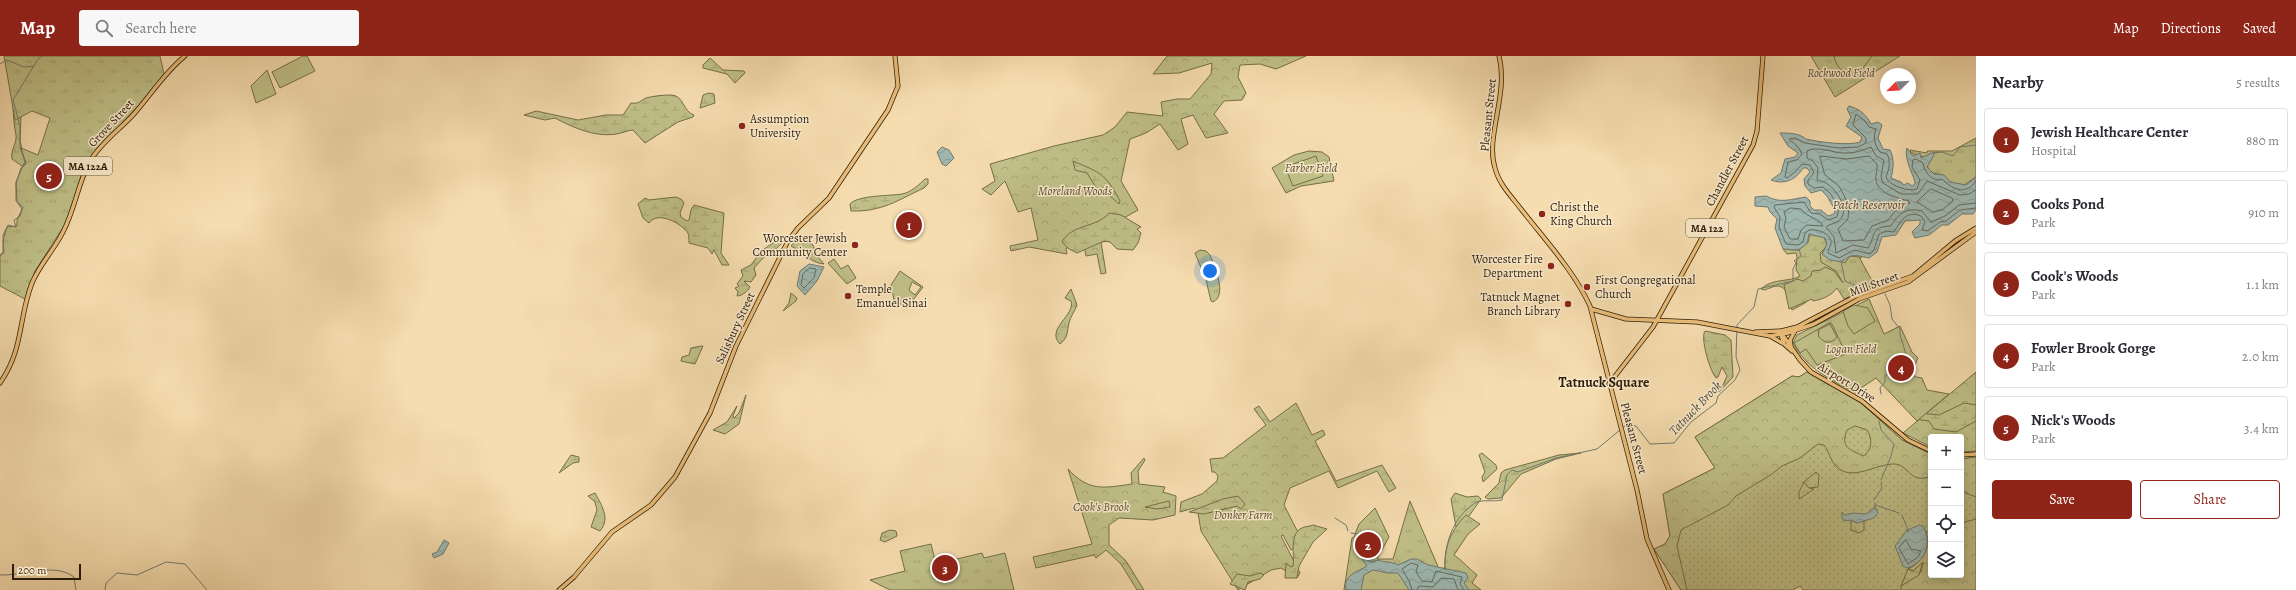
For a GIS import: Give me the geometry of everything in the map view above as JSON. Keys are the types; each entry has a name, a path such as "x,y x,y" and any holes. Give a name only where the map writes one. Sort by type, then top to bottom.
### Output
{"main road":[{"name":"Grove Street","path":"0,383 10,367 18,348 27,300 32,283 41,265 64,230 81,182 93,157 136,112 165,75 185,56"},
{"name":"Salisbury Street","path":"559,590 574,577 612,532 651,505 675,477 710,413 734,350 791,237 829,198 891,105 898,84 895,56"},
{"name":"Pleasant Street","path":"1499,56 1502,81 1493,153 1496,172 1504,187 1578,284 1591,309 1621,432 1637,490 1647,539 1669,590"},
{"name":"Chandler Street","path":"1609,384 1656,322 1753,145 1757,131 1763,56"},
{"name":"Mill Street","path":"1591,309 1614,318 1656,322 1692,322 1770,336 1806,324 1861,294 1913,276 1955,242 1976,228"},
{"name":"Mill Street","path":"1746,332 1781,333 1796,331 1814,324 1859,299 1908,282 1976,232"},
{"path":"1792,347 1790,340 1796,331"},
{"path":"1781,333 1784,344"},
{"name":"Airport Drive","path":"1781,333 1808,368 1818,376 1857,397 1873,409 1899,435 1928,450"},
{"name":"Airport Drive","path":"1770,336 1796,353"},
{"path":"1964,455 1976,454"}],"green space":[{"path":"4,56 160,56 164,74 140,104 93,154 82,174 66,223 35,271 25,299 0,286 0,255 3,252 3,240 7,227 17,226 17,220 22,209 17,202 16,183 21,168 26,164 21,148 38,155 50,118 32,111 15,120"},
{"path":"303,56 307,56 315,71 280,88 272,72"},
{"name":"Moreland Woods","path":"1167,56 1306,56 1276,69 1260,64 1240,65 1238,77 1246,93 1242,100 1224,101 1214,114 1228,133 1206,138 1193,115 1181,119 1188,144 1178,150 1160,124 1146,133 1130,139 1121,181 1138,210 1106,228 1111,241 1101,242 1106,273 1101,274 1097,254 1086,256 1084,246 1066,248 1067,254 1029,247 1011,251 1010,246 1038,240 1031,208 1018,212 1005,181 991,195 982,189 995,181 990,164 1054,146 1103,135 1115,127 1127,112 1163,116 1161,102 1177,99 1190,99 1211,74 1212,63 1179,73 1153,74"},
{"name":"Rockwood Field","path":"1811,56 1900,56 1880,68 1835,97"},
{"path":"1834,56 1872,56 1856,77 1841,70"},
{"path":"710,58 723,70 744,71 745,73 735,83 727,74 703,68 703,65"},
{"path":"267,70 276,94 256,103 251,86"},
{"path":"709,93 714,94 715,103 700,108 703,95"},
{"path":"661,95 671,95 679,98 688,111 694,115 693,117 678,122 645,143 633,130 604,135 595,134 578,129 555,118 545,120 524,115 536,111 578,120 606,115 623,115 631,103 638,103 646,98"},
{"path":"13,103 21,116 20,141 26,164 22,166 12,159 12,153 16,141"},
{"path":"1976,138 1976,177 1964,185 1950,183 1943,175 1932,173 1927,166 1935,152 1924,157 1911,153 1910,150 1927,153 1927,151 1952,151"},
{"name":"Farber Field","path":"1309,151 1322,152 1329,157 1334,181 1301,186 1286,193 1272,168 1294,155"},
{"path":"1316,156 1323,176 1293,186 1285,167"},
{"path":"1073,161 1090,168 1106,179 1120,201 1119,204 1110,196 1099,192 1087,173 1075,170"},
{"path":"925,179 928,179 928,184 924,188 898,201 872,210 851,211 850,204 854,201 867,197 905,193 915,188"},
{"path":"676,197 681,199 684,203 680,213 681,217 687,221 689,220 691,210 694,205 724,213 721,253 729,265 722,265 714,250 712,254 708,248 689,243 688,233 675,222 664,218 658,218 653,219 649,223 643,218 638,204 645,198 649,200"},
{"path":"1109,213 1121,215 1141,227 1137,229 1141,233 1138,243 1133,250 1117,249 1110,242 1104,241 1077,253 1069,249 1062,242 1071,232 1104,218"},
{"path":"1810,234 1824,237 1827,244 1823,252 1843,261 1852,255 1862,257 1840,276 1841,282 1814,295 1805,303 1792,310 1788,296 1784,289 1776,286 1765,290 1761,289 1770,283 1800,276 1796,270 1796,253 1787,254 1783,249 1799,250 1808,242"},
{"path":"799,237 813,245 817,256 824,264 815,262 791,246"},
{"path":"776,241 782,243 774,251 763,258 754,268 756,275 751,282 744,281 750,287 749,289 743,294 737,296 738,292 735,288 739,286 737,284 743,276 741,270 751,265 761,251"},
{"path":"1825,248 1822,254 1845,263 1850,256 1859,257 1875,286 1844,299 1837,288 1823,298 1813,301 1812,299 1789,309 1784,285 1797,279 1803,281 1811,276 1812,271 1821,270 1825,267 1834,271 1843,283 1836,271 1821,262 1820,253"},
{"path":"1200,250 1206,251 1210,255 1219,280 1219,293 1213,302 1211,301 1206,280 1195,253"},
{"path":"834,259 841,269 848,265 856,278 847,284 828,263"},
{"path":"900,271 923,287 907,308 894,300 891,285","holes":["912,282 921,287 915,295 909,290"]},
{"path":"1071,289 1077,305 1070,321 1066,337 1060,344 1056,338 1056,333 1058,327 1069,312 1071,301 1065,298"},
{"path":"791,293 797,298 796,301 783,311 789,303"},
{"name":"Logan Field","path":"1869,299 1884,334 1900,326 1912,352 1918,358 1911,374 1922,378 1927,390 1949,394 1917,421 1876,378 1858,390 1859,395 1814,368 1799,353 1793,343 1797,335"},
{"path":"1854,305 1868,308 1875,321 1854,334 1848,326 1843,311"},
{"path":"1829,323 1832,324 1846,354 1817,365 1806,349 1800,353 1794,343","holes":["1830,324 1837,337 1831,342 1826,342 1819,337 1818,330"]},
{"path":"1705,331 1725,335 1731,340 1733,377 1719,392 1718,388 1723,385 1727,376 1722,367 1718,377 1716,378 1714,374 1705,347"},
{"path":"703,346 695,364 681,361 682,357 689,355 691,348"},
{"path":"1807,372 1861,403 1902,440 1928,453 1928,578 1964,578 1964,459 1976,457 1976,590 1803,590 1800,586 1793,590 1681,590 1654,549 1665,544 1670,536 1663,494 1715,468 1695,437 1792,376 1799,377"},
{"path":"1807,372 1861,403 1902,440 1928,453 1928,477 1916,477 1902,466 1895,464 1888,464 1857,473 1842,471 1834,464 1824,445 1818,444 1800,458 1782,466 1772,474 1736,496 1728,505 1681,530 1677,546 1687,590 1681,590 1654,549 1665,544 1670,536 1663,494 1715,468 1695,437 1792,376 1799,377","holes":["1855,426 1867,430 1871,441 1870,448 1863,456 1850,449 1846,444 1845,436 1847,430"]},
{"path":"1976,372 1976,451 1964,452 1964,434 1928,434 1928,446 1903,433"},
{"path":"746,395 739,424 725,434 713,430 727,422 737,406 733,416 734,418 739,413"},
{"name":"Donker Farm","path":"1296,403 1312,435 1323,430 1325,435 1315,441 1336,481 1382,465 1396,488 1389,492 1377,471 1338,488 1329,471 1290,488 1284,505 1303,542 1291,550 1283,535 1281,536 1300,573 1297,578 1281,568 1271,570 1238,590 1201,531 1198,513 1194,508 1180,512 1181,502 1202,494 1217,481 1218,476 1215,472 1212,472 1210,459 1223,458 1266,425 1254,409 1259,406 1270,422"},
{"path":"1964,403 1976,405 1976,421 1956,432 1934,429 1929,421 1915,419 1910,412 1939,415"},
{"path":"1482,453 1496,465 1497,469 1483,482 1482,477 1485,472 1479,455"},
{"path":"1581,453 1556,459 1521,474 1501,498 1488,499 1485,497 1499,483 1501,473 1505,470 1559,455"},
{"path":"571,455 579,457 579,462 573,463 559,473"},
{"path":"1976,457 1976,497 1964,492 1964,459"},
{"name":"Cook's Brook","path":"1144,458 1145,460 1138,471 1139,484 1165,487 1163,492 1176,496 1175,515 1153,520 1119,518 1109,525 1109,545 1126,561 1144,590 1137,590 1121,564 1106,550 1096,558 1094,555 1036,568 1033,557 1092,544 1068,469 1083,482 1097,487 1132,484 1131,473"},
{"path":"1816,472 1819,475 1818,487 1809,488 1804,482"},
{"path":"1804,482 1809,488 1814,489 1799,499 1799,492"},
{"path":"595,493 605,517 605,522 600,531 591,527 597,510 595,502 588,496"},
{"path":"1455,493 1467,497 1478,496 1481,499 1469,516 1456,527 1451,499"},
{"path":"1238,496 1245,504 1241,509 1237,506 1204,514 1189,512 1223,499"},
{"path":"1169,501 1170,507 1157,509 1145,507"},
{"path":"1410,501 1439,569 1445,568 1447,546 1452,533 1466,515 1480,524 1468,534 1454,555 1477,575 1472,583 1481,590 1344,590 1352,538 1354,537 1359,524 1375,508 1389,537 1377,559 1393,559"},
{"path":"1976,519 1976,590 1901,590 1901,586 1921,572 1923,563 1913,571 1908,569 1914,566 1922,558 1927,543 1926,531 1928,533 1928,578 1964,578 1964,522"},
{"path":"1851,520 1857,523 1864,520 1864,530 1859,533 1851,530"},
{"path":"1313,525 1327,529 1313,542 1299,566 1297,578 1285,578 1286,563 1291,567 1293,566 1293,541 1297,532 1302,528"},
{"path":"890,530 896,531 897,536 885,542 880,540 882,533"},
{"path":"931,544 936,564 982,553 984,558 1005,553 1014,590 890,590 870,580 905,571 900,551"},
{"path":"1923,562 1919,575 1901,586 1908,569 1913,571"},
{"path":"1260,573 1264,575 1260,579 1248,582 1245,590 1230,584 1237,574 1250,576"}],"water":[{"name":"Patch Reservoir","path":"1849,106 1862,112 1871,124 1878,122 1882,125 1878,138 1883,149 1890,150 1893,157 1891,178 1901,182 1904,185 1908,183 1912,186 1915,184 1908,163 1906,152 1907,148 1913,156 1920,153 1921,158 1934,152 1934,155 1927,167 1934,174 1944,175 1950,182 1966,185 1976,177 1976,210 1973,214 1962,214 1948,225 1942,225 1929,235 1915,238 1912,232 1920,224 1920,220 1905,221 1896,235 1882,237 1877,252 1869,258 1852,256 1842,262 1830,260 1822,254 1827,244 1825,238 1809,234 1807,244 1798,250 1783,249 1775,228 1777,219 1770,212 1768,207 1755,206 1755,197 1766,196 1776,200 1791,200 1806,197 1810,201 1810,206 1814,210 1821,210 1828,216 1834,214 1835,210 1827,196 1821,190 1811,193 1805,186 1804,179 1810,172 1807,168 1803,168 1797,176 1785,182 1771,180 1781,173 1785,159 1795,157 1798,153 1788,146 1780,133 1794,134 1806,139 1841,144 1860,142 1862,137 1846,126 1851,117 1847,109"},
{"path":"942,147 949,150 954,158 946,166 942,164 937,152"},
{"path":"809,264 824,267 817,281 805,295 797,286 800,271"},
{"path":"1875,507 1878,513 1874,518 1857,523 1851,520 1844,521 1842,518 1842,512 1845,515 1853,513 1866,514"},
{"path":"1919,525 1923,526 1926,532 1926,552 1918,562 1907,568 1903,566 1895,546 1907,530 1908,532 1908,530"},
{"path":"444,540 449,543 443,554 434,558 432,554 437,552"},
{"path":"1364,543 1366,558 1372,562 1378,560 1398,565 1411,559 1417,559 1428,565 1466,573 1468,578 1464,583 1469,590 1409,590 1398,573 1373,570 1364,575 1361,590 1346,590 1349,577 1367,566 1359,555"}],"waterway":[{"path":"0,256 4,253 3,235 8,225 16,227 14,220 20,216 23,207 16,201 16,182 25,161 20,148 20,126 13,100 38,59 42,56"},
{"path":"0,64 7,60 24,67 34,66"},
{"name":"Tatnuck Brook","path":"1934,153 1942,152 1953,156 1960,147 1976,145"},
{"name":"Tatnuck Brook","path":"1445,570 1448,542 1460,516 1475,503 1481,501 1502,500 1507,475 1512,470 1518,472 1556,458 1597,449 1626,425 1636,426 1650,444 1674,443 1691,422 1716,403 1718,396 1735,380 1740,370 1736,357 1737,325 1754,307 1758,289 1793,281 1793,269 1796,263 1794,261 1801,256 1799,249"},
{"path":"1841,261 1845,281 1854,285 1871,287"},
{"path":"1881,394 1880,388 1885,382 1885,375 1890,374 1893,368 1904,363 1906,354 1900,335 1900,329 1892,319 1890,305 1885,294"},
{"path":"1879,421 1881,430 1894,444 1891,456 1881,480"},
{"path":"1874,500 1882,488 1881,483"},
{"path":"1875,503 1875,508"},
{"path":"1875,505 1899,513"},
{"path":"1902,515 1908,530"},
{"path":"1335,518 1346,525 1348,531"},
{"path":"1351,533 1366,535"},
{"path":"105,590 106,583 117,573 137,575 166,562 185,564 207,590"},
{"path":"0,575 57,570 74,577 76,590"}],"place":[{"name":"Assumption University","path":"742,126"},
{"name":"Nick's Woods","path":"49,176"},
{"name":"Christ the King Church","path":"1542,214"},
{"name":"Jewish Healthcare Center","path":"909,225"},
{"name":"Worcester Jewish Community Center","path":"855,245"},
{"name":"Worcester Fire Department","path":"1551,266"},
{"name":"First Congregational Church","path":"1587,287"},
{"name":"Temple Emanuel Sinai","path":"848,296"},
{"name":"Tatnuck Magnet Branch Library","path":"1568,304"},
{"name":"Fowler Brook Gorge","path":"1901,368"},
{"name":"Cooks Pond","path":"1368,545"},
{"name":"Cook's Woods","path":"945,568"}],"district":[{"name":"Tatnuck Square","path":"1604,382"}]}
